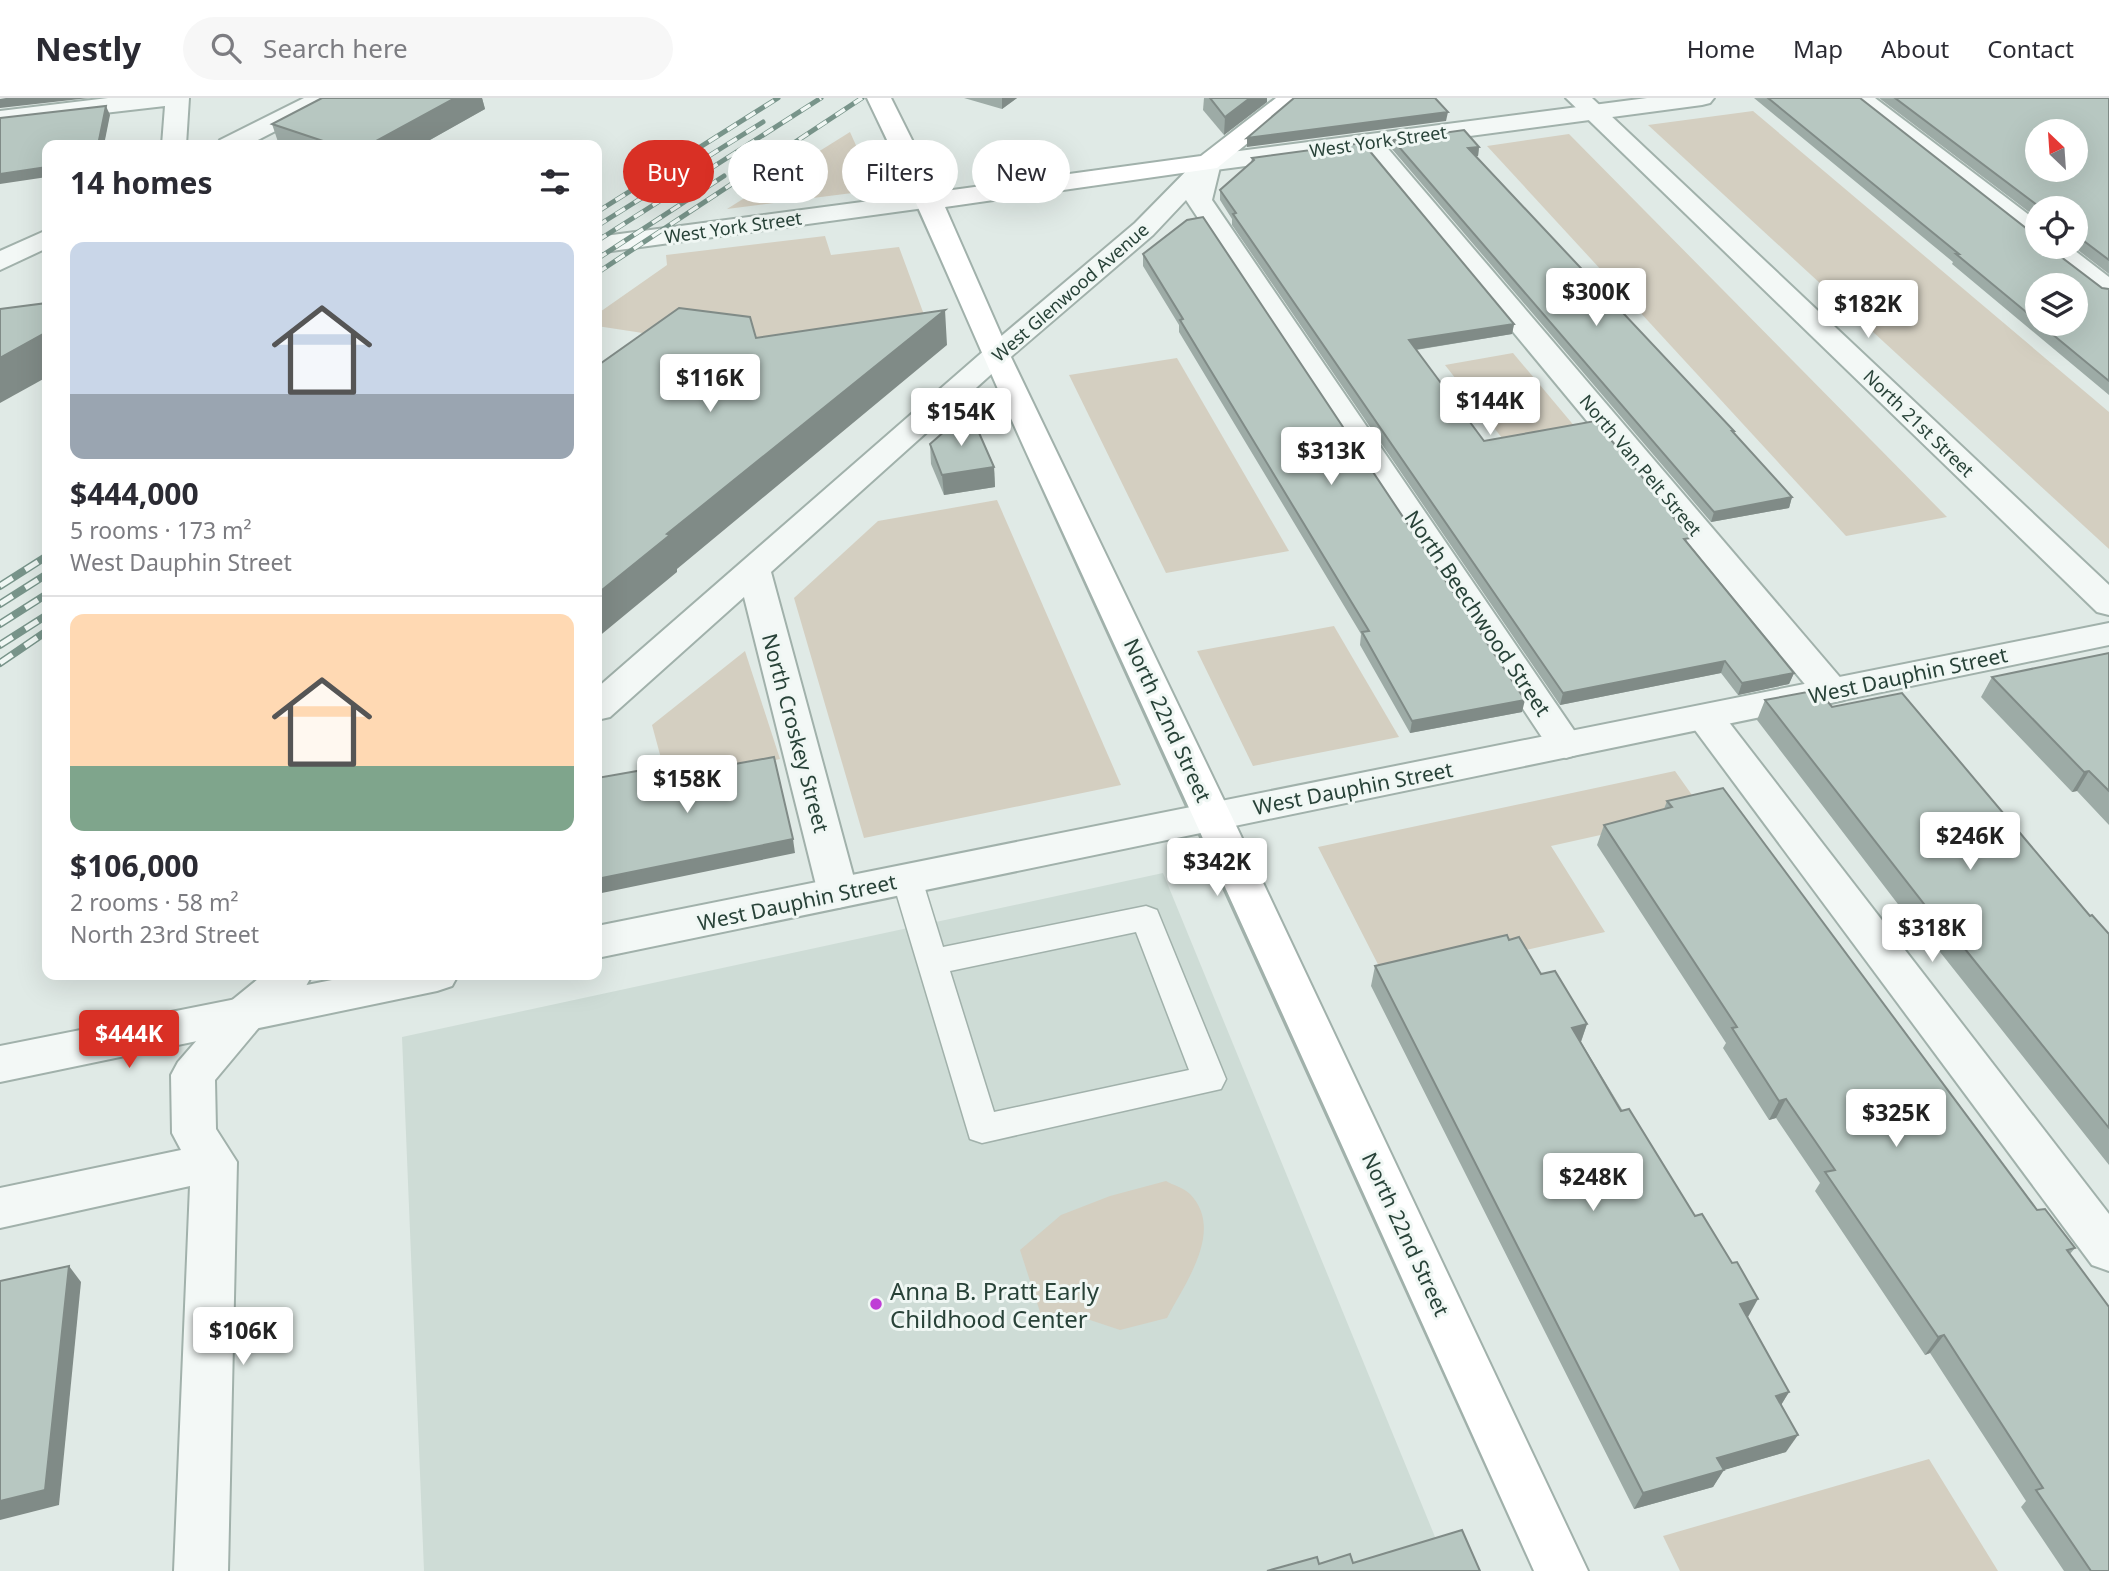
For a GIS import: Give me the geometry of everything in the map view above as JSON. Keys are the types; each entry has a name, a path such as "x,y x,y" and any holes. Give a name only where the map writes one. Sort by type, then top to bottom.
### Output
{"main road":[{"name":"North 22nd Street","path":"879,98 900,140"},
{"name":"West Glenwood Avenue","path":"1208,163 1291,98"},
{"name":"West York Street","path":"958,197 1208,163"},
{"name":"North 22nd Street","path":"931,203 996,355 1213,817 1561,1571"}],"street":[{"path":"0,118 169,98"},
{"path":"174,140 177,98"},
{"path":"239,140 322,98"},
{"name":"West York Street","path":"1208,163 1369,142 1585,105 1702,98"},
{"path":"1860,98 2025,225"},
{"name":"North 21st Street","path":"1585,105 2109,604"},
{"name":"North Van Pelt Street","path":"1369,142 1831,691"},
{"name":"West Glenwood Avenue","path":"602,704 754,572 996,355 1144,229 1208,163"},
{"name":"North Beechwood Street","path":"1208,163 1199,201 1566,745"},
{"name":"West York Street","path":"602,244 915,203"},
{"path":"0,262 42,241"},
{"path":"2069,259 2109,290"},
{"name":"North Croskey Street","path":"754,572 838,893"},
{"name":"West Dauphin Street","path":"602,941 2109,634"},
{"path":"1705,717 2109,1250"},
{"path":"201,1571 214,1161 194,1133 193,1075 246,1013 285,980"},
{"path":"0,1064 413,980"},
{"path":"0,1208 214,1161"}],"lane":[{"path":"907,879 982,1129 1209,1079 1146,918 932,962"}],"shaded area":[{"path":"1753,111 2109,412 2109,549 1648,125"},
{"path":"850,132 854,140 842,140 842,194 828,196 828,146"},
{"path":"1569,134 1947,517 1846,536 1487,146"},
{"path":"737,203 774,203 727,209"},
{"path":"825,236 831,255 899,247 933,339 760,351 602,327 602,310 667,265 666,255"},
{"path":"1513,353 1581,434 1509,447 1445,365"},
{"path":"1177,358 1289,551 1166,573 1069,375"},
{"path":"997,500 1121,785 864,838 794,598 878,521"},
{"path":"1334,626 1399,737 1253,766 1197,651"},
{"path":"745,651 780,759 668,784 652,725"},
{"path":"1675,771 1704,812 1551,846 1605,932 1387,982 1318,847"},
{"name":"Anna B. Pratt Early Childhood Center","path":"1163,873 1449,1571 424,1571 402,1037"},
{"path":"1166,1181 1190,1194 1200,1208 1204,1224 1198,1256 1167,1318 1120,1330 1090,1320 1041,1315 1020,1250 1061,1215 1110,1196"},
{"path":"1929,1459 1998,1571 1680,1571 1663,1536"}],"building":[{"path":"322,98 455,98 378,140 320,140 272,124"},
{"path":"1210,98 1250,98 1225,117"},
{"path":"1294,98 1435,98 1448,112 1247,138"},
{"path":"1768,98 1860,98 2025,227 2025,259 2064,259 2082,273 2025,273 2025,311 1956,254 1959,254"},
{"path":"1895,98 2109,98 2109,260 2088,244 2088,196 2025,196"},
{"path":"106,106 99,140 42,140 42,168 0,174 0,118"},
{"path":"1464,130 1479,147 1468,148 1734,431 1792,497 1714,512 1393,140"},
{"path":"1363,143 1514,324 1409,340 1484,441 1595,421 1677,518 1674,518 1691,538 1684,539 1794,673 1742,683 1725,661 1563,693 1233,214 1236,213 1220,190 1254,160 1252,158"},
{"path":"1203,217 1525,700 1412,721 1362,632 1369,631 1180,320 1183,319 1143,254 1187,220"},
{"path":"2088,277 2102,288 2109,289 2109,381 2055,336 2088,336"},
{"path":"42,304 42,335 0,358 0,309"},
{"path":"679,308 750,317 756,338 945,310 667,534 670,535 602,590 602,362"},
{"path":"969,410 994,467 942,475 930,444"},
{"path":"2109,653 2109,791 2089,771 2084,772 1992,677"},
{"path":"1818,690 1832,707 1902,693 2090,916 2092,915 2109,934 2109,1128 1932,908 1928,909 1765,700"},
{"path":"774,757 793,839 602,878 602,777 660,767 662,777"},
{"path":"1723,788 2037,1210 2045,1209 2075,1248 2067,1250 2109,1307 2109,1571 2091,1571 2036,1490 2043,1488 1944,1335 1938,1337 1825,1172 1835,1170 1786,1099 1779,1101 1732,1028 1737,1027 1604,825 1672,807 1667,801"},
{"path":"1507,935 1509,940 1519,937 1541,974 1555,971 1587,1024 1572,1028 1621,1111 1629,1109 1695,1216 1702,1214 1732,1263 1737,1262 1758,1299 1740,1304 1789,1392 1776,1396 1798,1435 1717,1458 1724,1470 1643,1493 1375,966"},
{"path":"69,1266 45,1490 0,1501 0,1281"},
{"path":"1462,1530 1480,1571 1267,1571 1317,1557 1319,1564 1350,1554 1353,1563"}],"railway":[{"path":"602,209 778,98"},
{"path":"602,238 821,98"},
{"path":"602,270 862,98"},
{"path":"602,223 763,122"},
{"path":"602,256 724,176"},
{"path":"0,586 42,559"},
{"path":"0,604 42,577"},
{"path":"0,624 42,597"},
{"path":"0,645 42,618"},
{"path":"0,663 42,634"}],"place":[{"name":"Anna B. Pratt Early Childhood Center","path":"876,1304"}]}
